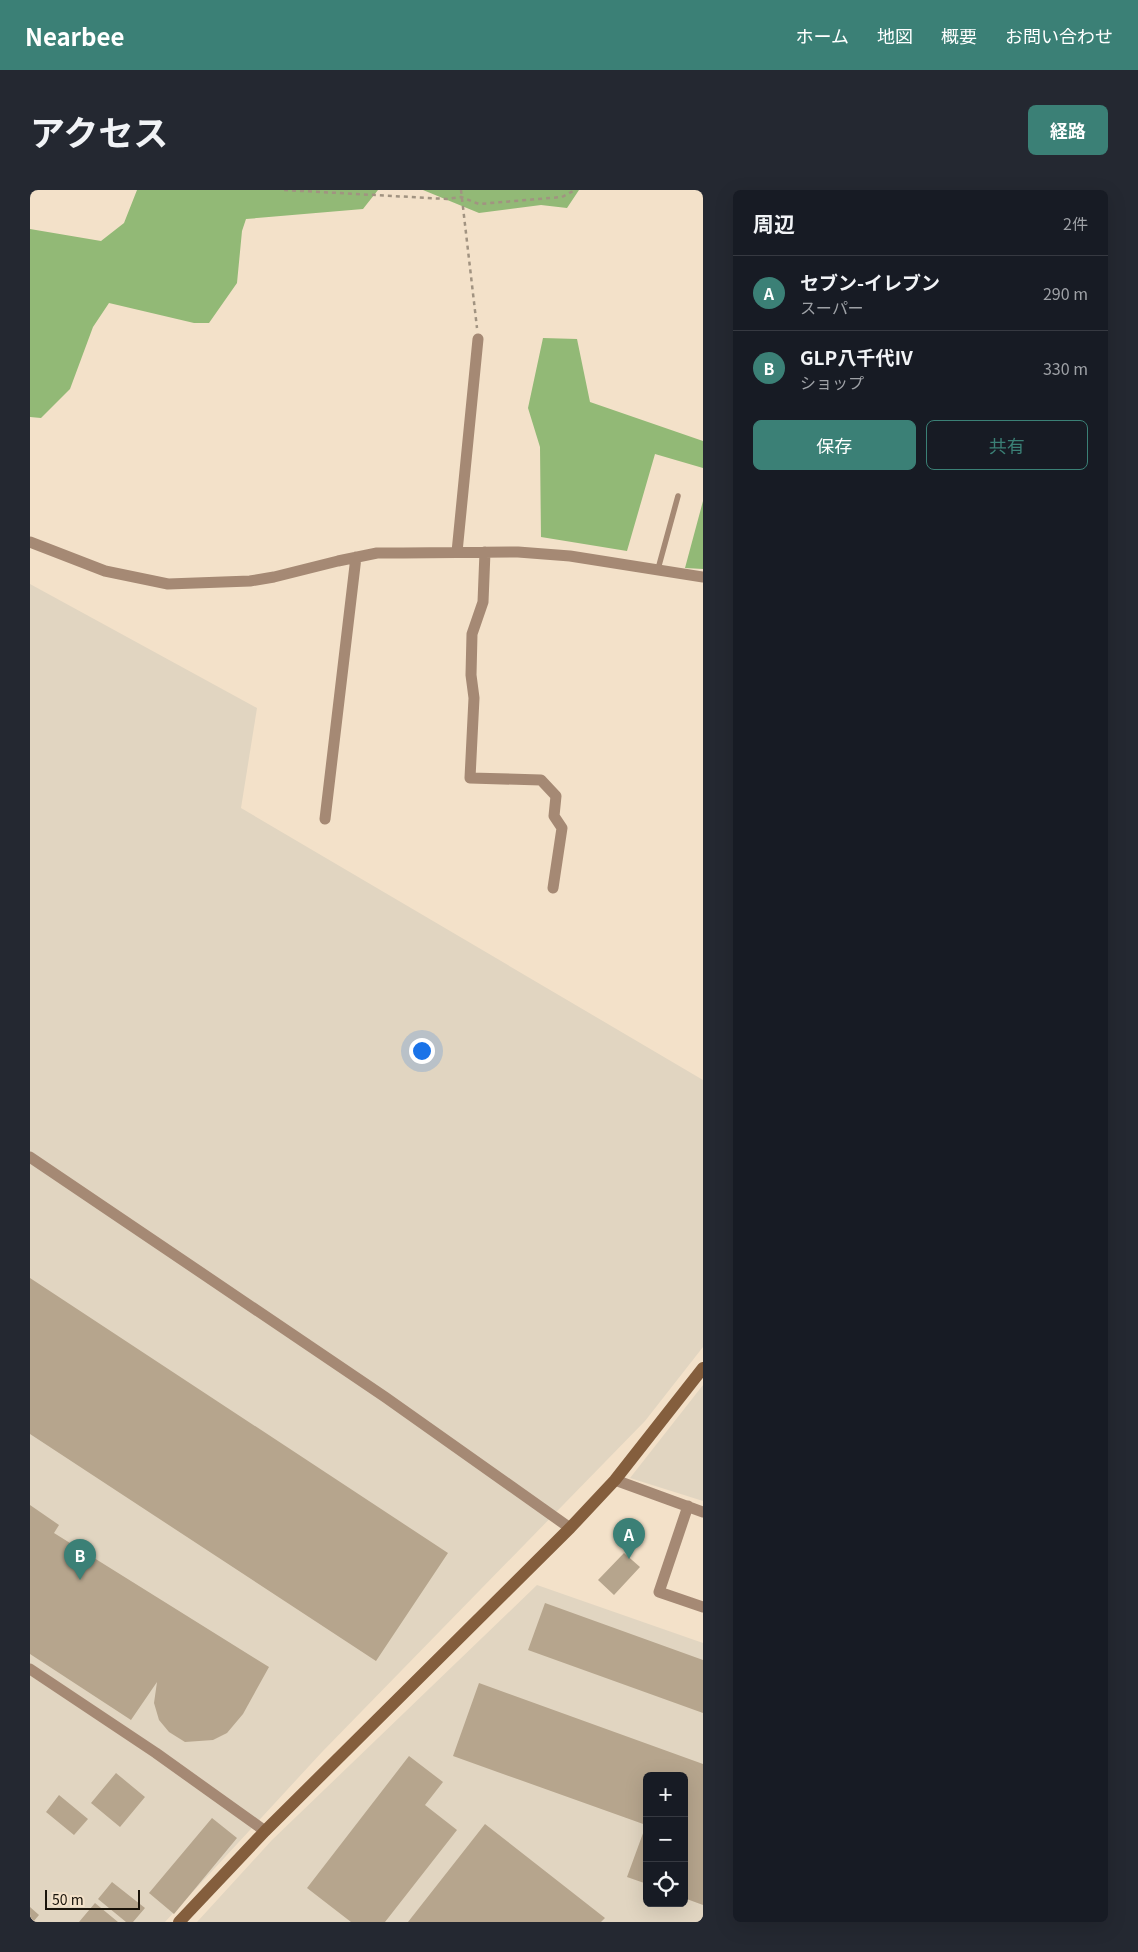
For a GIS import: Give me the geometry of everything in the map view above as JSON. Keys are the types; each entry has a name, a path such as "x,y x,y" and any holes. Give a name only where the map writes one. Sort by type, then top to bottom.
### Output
{"street":[{"path":"457,552 478,339"},
{"path":"30,542 104,571 168,584 250,581 377,553 486,552 570,556 703,577"},
{"path":"486,552 483,602 472,634 471,675 474,698 470,778 541,780 556,796 554,816 562,828 553,888"},
{"path":"325,819 356,557"},
{"path":"30,1157 386,1397 570,1528"},
{"path":"179,1922 265,1831 570,1528 615,1480 703,1368"},
{"path":"615,1480 703,1512"},
{"path":"688,1506 659,1592 703,1607"},
{"path":"30,1669 156,1753 265,1831"}],"lane":[{"path":"658,569 678,496"}],"path":[{"path":"284,190 447,198 461,197 479,204 562,197 575,190"},
{"path":"461,190 478,339"}],"shaded area":[{"path":"30,584 257,708 241,808 703,1080 703,1347 645,1421 322,1752 165,1922 30,1922"},
{"path":"703,1385 703,1501 630,1478"},
{"path":"537,1585 703,1643 703,1922 197,1922 272,1840"}],"green space":[{"path":"137,190 378,190 363,209 246,219 242,231 237,283 209,323 194,323 109,303 93,327 70,389 41,418 30,417 30,229 101,241 124,223"},
{"path":"423,190 579,190 567,208 541,205 479,213"},
{"path":"543,338 577,339 590,402 703,441 703,468 655,454 627,551 541,537 540,447 528,408"},
{"path":"703,501 703,569 685,568"}],"building":[{"path":"30,1278 448,1553 376,1661 30,1434"},
{"path":"30,1505 59,1525 54,1533 269,1667 243,1714 227,1733 213,1740 185,1742 169,1732 159,1720 154,1703 157,1682 131,1720 30,1654"},
{"path":"624,1553 640,1567 614,1595 598,1580"},
{"path":"545,1603 703,1660 703,1713 528,1650"},
{"path":"479,1683 703,1764 703,1905 688,1899 688,1772 643,1772 643,1824 453,1756"},
{"path":"409,1756 443,1782 425,1805 457,1830 385,1922 351,1922 307,1888"},
{"path":"116,1773 145,1797 120,1827 91,1803"},
{"path":"59,1795 88,1819 74,1835 46,1812"},
{"path":"212,1818 237,1838 174,1914 149,1893"},
{"path":"485,1824 605,1918 601,1922 408,1922"},
{"path":"643,1833 643,1883 627,1877"},
{"path":"112,1882 145,1908 133,1922 126,1922 98,1899"},
{"path":"95,1903 118,1922 79,1922"},
{"path":"30,1907 39,1915 33,1922 30,1922"}],"place":[{"name":"セブン-イレブン","path":"629,1559"},
{"name":"GLP八千代Ⅳ","path":"80,1580"}]}
